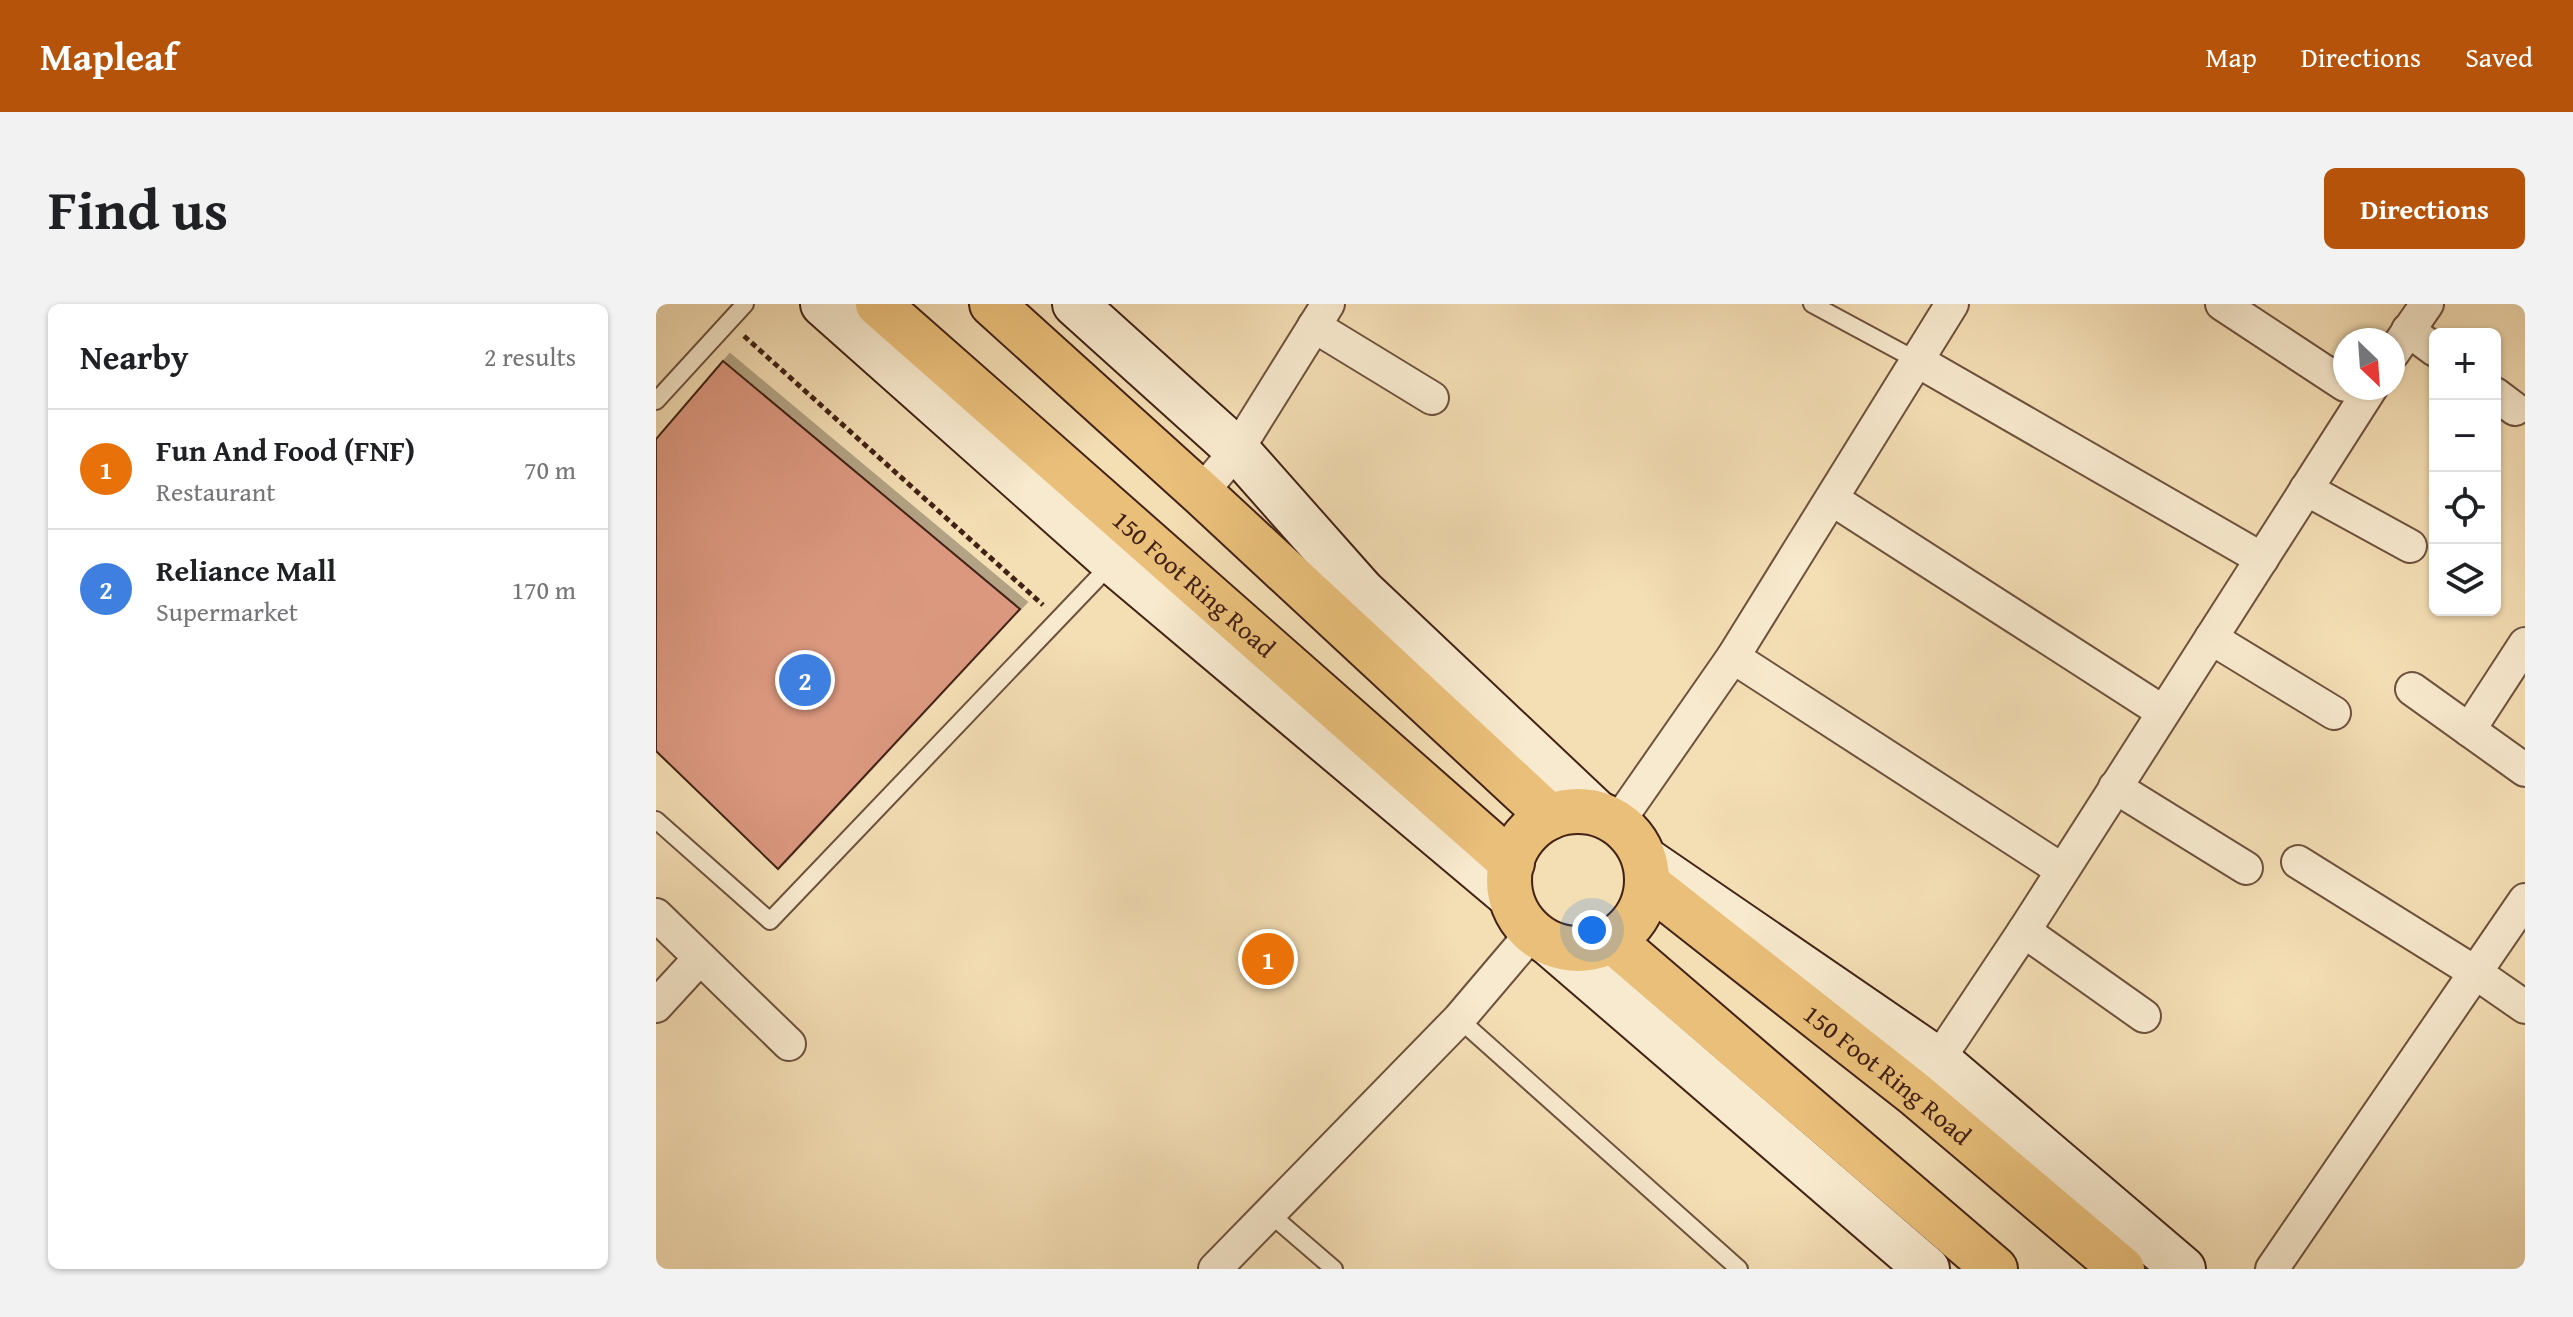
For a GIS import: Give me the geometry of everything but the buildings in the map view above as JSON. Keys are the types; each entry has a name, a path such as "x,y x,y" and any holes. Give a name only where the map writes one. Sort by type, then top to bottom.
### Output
{"highway":[{"name":"150 Foot Ring Road","path":"878,304 1526,909"},
{"path":"992,304 1550,817"},
{"path":"1572,811 1607,817 1635,839 1647,872 1643,907 1630,927 1613,941 1593,949 1571,950 1526,909 1515,849 1530,830 1550,817 1572,811"},
{"name":"150 Foot Ring Road","path":"1647,872 1927,1077 2122,1269"},
{"path":"1613,941 1995,1269"}],"street":[{"path":"823,304 1113,562 1526,909 1927,1269"},
{"path":"1075,304 1237,450 1362,591 1607,817 1733,657 1952,304"},
{"path":"2222,304 2333,374"},
{"path":"2405,335 2427,304"},
{"path":"1201,493 1237,450 1321,315 1432,398"},
{"path":"2405,343 2429,349"},
{"path":"1916,360 2262,559"},
{"path":"2183,1269 1927,1077 2262,559 2306,489 2353,400"},
{"path":"2306,489 2410,546"},
{"path":"1832,499 2163,712"},
{"path":"2211,638 2334,713"},
{"path":"2469,730 2525,644"},
{"path":"1733,657 2062,870"},
{"path":"2412,689 2525,770"},
{"path":"2115,787 2246,868"},
{"path":"2298,862 2525,1007"},
{"path":"2272,1269 2525,900"},
{"path":"1215,1269 1459,1019 1526,909"},
{"path":"656,915 789,1044"},
{"path":"2024,931 2144,1016"},
{"path":"656,1006 700,958"}],"lane":[{"path":"656,401 745,304"},
{"path":"1812,304 1916,360"},
{"path":"656,820 770,921 1113,562"},
{"path":"1459,1019 1739,1269"},
{"path":"1269,1213 1334,1269"}],"path":[{"path":"729,322 1059,619"}],"place":[{"name":"Reliance Mall","path":"805,680"},
{"name":"Fun And Food (FNF)","path":"1268,959"}]}
